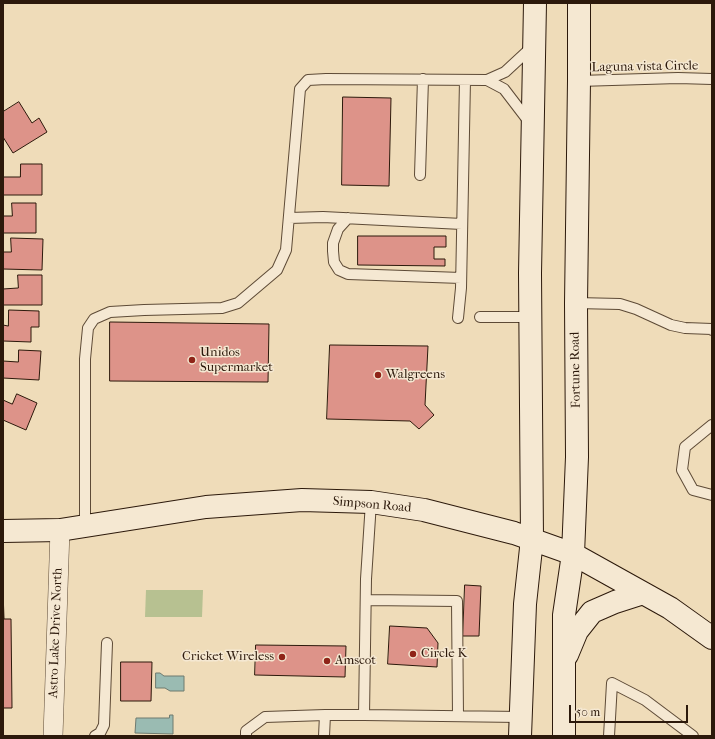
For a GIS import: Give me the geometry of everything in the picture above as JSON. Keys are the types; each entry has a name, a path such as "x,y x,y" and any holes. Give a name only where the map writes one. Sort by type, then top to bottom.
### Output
{"main road":[{"path":"520,726 525,604 532,540 530,317 535,3"},
{"name":"Fortune Road","path":"564,736 564,615 573,554 577,457 576,303 579,3"},
{"name":"Simpson Road","path":"3,531 60,530 206,507 302,500 371,502 424,510 475,522 573,554 670,608 712,638"},
{"path":"564,660 577,631 592,612 615,602 643,593"}],"street":[{"name":"Astro Lake Drive North","path":"53,736 60,530"}],"lane":[{"path":"84,527 85,359 88,328 94,319 110,312 222,308 238,303 277,270 286,250 300,89 308,80 487,80 505,72 534,45"},
{"name":"Laguna vista Circle","path":"579,81 678,78 712,79"},
{"path":"420,175 423,79"},
{"path":"458,318 461,278 465,80"},
{"path":"487,80 504,89 532,126"},
{"path":"289,218 323,217 462,224"},
{"path":"348,218 338,230 333,243 334,262 339,270 348,274 461,278"},
{"path":"576,303 620,304 636,309 671,325 685,328 712,330"},
{"path":"480,316 530,317"},
{"path":"712,425 685,447 682,470 693,490 712,495"},
{"path":"364,715 366,600 371,502"},
{"path":"366,600 457,601 458,716"},
{"path":"95,736 100,733 104,725 107,644"},
{"path":"609,736 612,683 644,700 693,736"},
{"path":"246,736 246,731 265,717 324,715 458,716 520,726"},
{"path":"324,715 324,736"}],"green space":[{"path":"146,590 203,590 202,617 145,617"}],"water":[{"path":"156,673 160,673 164,676 184,676 184,691 170,691 165,688 156,688"},
{"path":"170,715 173,715 173,734 135,733 136,718 169,718"}],"building":[{"path":"343,97 391,98 389,186 342,185"},
{"path":"19,102 32,123 39,118 47,132 13,153 3,137 3,112"},
{"path":"21,164 42,164 42,195 3,195 3,177 20,177"},
{"path":"12,203 36,203 36,233 3,233 3,216 12,216"},
{"path":"358,236 446,236 446,247 434,247 434,259 445,259 445,266 358,265"},
{"path":"11,238 43,239 42,270 3,269 3,252 11,252"},
{"path":"18,275 42,275 42,305 3,305 3,289 18,288"},
{"path":"9,310 39,311 39,327 31,327 31,342 3,341 3,325 8,326"},
{"path":"110,322 269,324 268,382 110,381"},
{"name":"Walgreens","path":"330,345 428,346 425,405 434,415 419,429 410,421 327,419"},
{"path":"19,350 41,351 39,380 3,378 3,361 18,362"},
{"path":"17,394 37,403 26,430 3,420 3,400 12,404"},
{"path":"465,585 481,586 479,636 463,636"},
{"path":"3,591 4,619 11,619 12,708 3,708"},
{"name":"Circle K","path":"390,626 427,628 438,643 437,667 388,664"},
{"path":"256,645 346,646 345,677 255,675"},
{"path":"121,662 152,662 151,701 121,701"}],"place":[{"name":"Unidos Supermarket","path":"192,360"},
{"name":"Walgreens","path":"378,375"},
{"name":"Circle K","path":"413,654"},
{"name":"Cricket Wireless","path":"282,657"},
{"name":"Amscot","path":"327,661"}]}
